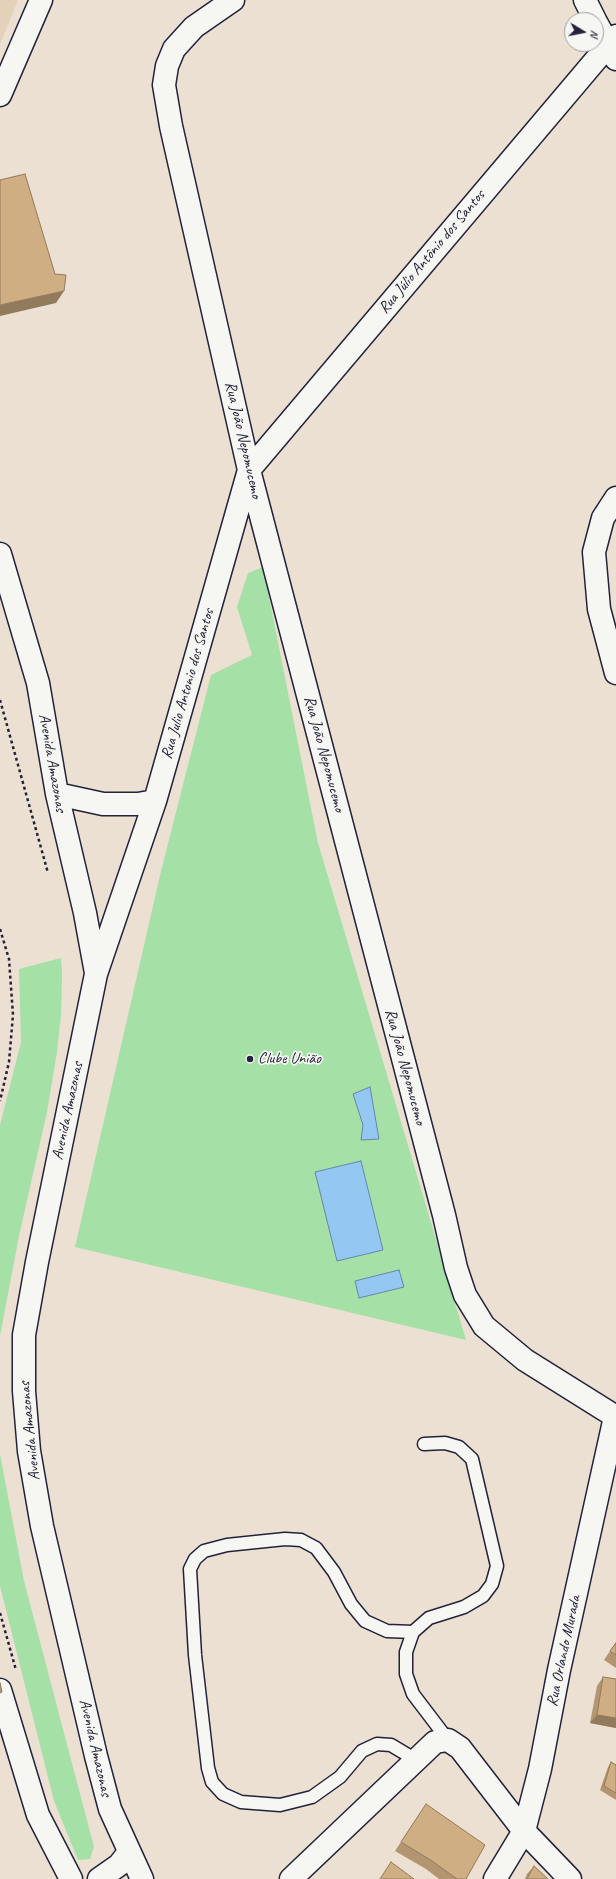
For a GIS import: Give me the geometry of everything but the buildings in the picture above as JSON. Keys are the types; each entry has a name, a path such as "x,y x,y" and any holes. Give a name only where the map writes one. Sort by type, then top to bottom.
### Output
{"street":[{"path":"0,95 41,0"},
{"name":"Rua João Nepomucemo","path":"233,0 194,27 174,49 166,66 164,85 171,126 250,470 444,1215 456,1268 465,1295 484,1326 525,1360 615,1417"},
{"path":"585,0 591,12"},
{"path":"604,34 613,46"},
{"name":"Rua Júlio Antônio dos Santos","path":"250,470 613,46"},
{"name":"Rua Julio Antonio dos Santos","path":"155,801 250,470"},
{"path":"616,498 603,518 594,552 599,609 616,673"},
{"name":"Avenida Amazonas","path":"0,554 38,683 57,794 85,913 96,974"},
{"path":"57,794 83,801 108,805 138,804 155,801"},
{"name":"Avenida Amazonas","path":"142,1879 110,1809 42,1526 29,1451 24,1391 24,1335 37,1262 96,974 155,801"},
{"name":"Rua Orlando Murada","path":"495,1879 524,1831 540,1768 559,1670 615,1417"},
{"path":"0,1690 38,1815 71,1879"},
{"path":"291,1879 435,1742 448,1740 460,1748 524,1831 570,1879"},
{"path":"99,1879 119,1865 129,1852"}],"lane":[{"path":"424,1444 445,1443 459,1447 472,1459 497,1566 492,1584 483,1596 464,1607 429,1618 413,1632 406,1652 406,1674 413,1694 448,1740"},
{"path":"413,1632 386,1631 365,1621 351,1604 334,1572 316,1548 301,1540 285,1539 227,1545 204,1551 194,1559 190,1569 195,1655 208,1768 212,1782 224,1794 241,1802 280,1805 312,1797 340,1777 362,1751 377,1744 391,1745 416,1760"}],"path":[{"path":"0,703 48,875"},
{"path":"0,929 9,959 13,1015 9,1062 0,1101"}],"shaded area":[{"path":"0,0 18,0 0,44"}],"green space":[{"name":"Clube União","path":"263,567 318,843 466,1340 75,1247 161,871 211,675 252,655 237,607 248,573"},
{"path":"61,958 61,1015 57,1052 47,1112 19,1236 0,1336 0,1125 21,1042 19,969"},
{"path":"0,1454 24,1581 94,1847 90,1859 78,1860 54,1801 0,1586"}],"water":[{"path":"370,1087 379,1139 361,1140 363,1125 353,1094"},
{"path":"361,1161 383,1250 337,1261 315,1172"},
{"path":"399,1270 404,1287 359,1298 355,1281"}],"place":[{"name":"Clube União","path":"250,1059"}]}
